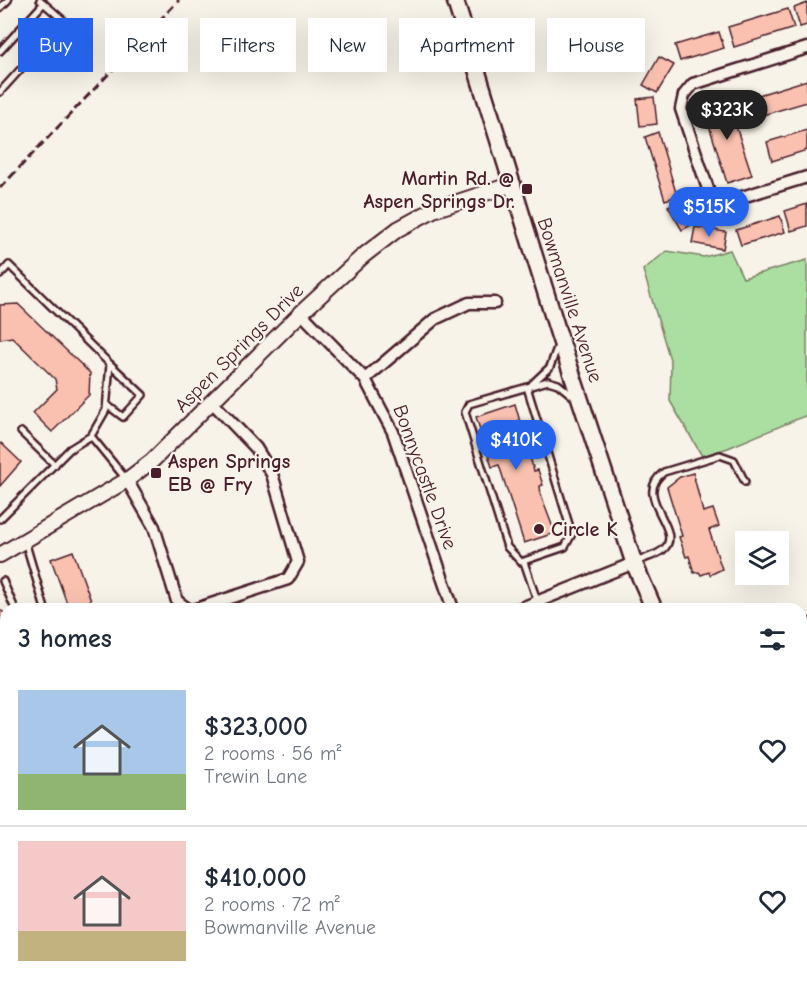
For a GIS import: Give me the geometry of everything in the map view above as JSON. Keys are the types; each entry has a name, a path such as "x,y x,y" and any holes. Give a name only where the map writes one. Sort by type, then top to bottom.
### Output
{"main road":[{"name":"Bowmanville Avenue","path":"455,0 558,332 634,563 651,603"}],"street":[{"path":"807,48 693,84 684,94 681,109 710,195 729,201 807,177"},
{"name":"Aspen Springs Drive","path":"0,555 127,480 152,461 301,313 363,256 398,229 433,210 513,184"},
{"path":"366,379 435,319 469,303 495,303"},
{"name":"Bonnycastle Drive","path":"301,313 366,379 393,432 451,603"},
{"path":"212,402 256,448 272,474 298,562 288,579 214,603"},
{"path":"127,480 154,527 179,603"},
{"path":"544,603 634,563"}],"lane":[{"path":"0,8 8,0"},
{"path":"0,51 42,1 64,21 0,92"},
{"path":"0,275 9,265 143,395 123,417 107,405"},
{"path":"529,386 553,362 558,349 558,332"},
{"path":"0,519 70,449 91,436 106,410 110,364"},
{"path":"529,386 572,534 565,547 524,562 517,560 507,547 465,412 469,404 529,386 553,382 583,406"},
{"path":"21,432 55,465"},
{"path":"91,436 127,480"},
{"path":"634,563 663,550 669,542 668,533 653,498 654,483 664,472 720,455 734,460 745,482"},
{"path":"25,541 43,603"},
{"path":"524,562 538,603"},
{"path":"3,581 12,603"}],"green space":[{"path":"730,250 743,278 807,260 807,415 728,448 702,456 670,401 671,363 643,270 667,251 704,257"}],"building":[{"path":"807,3 807,25 800,27 794,8"},
{"path":"788,9 794,28 734,47 728,27"},
{"path":"719,32 724,48 680,61 675,45"},
{"path":"659,57 674,65 657,93 643,85"},
{"path":"807,80 807,102 756,117 749,98"},
{"path":"654,97 657,124 640,126 637,99"},
{"path":"727,99 752,175 727,183 703,106"},
{"path":"807,130 807,150 772,161 767,142"},
{"path":"658,132 677,196 665,200 645,137"},
{"path":"680,200 693,224 682,230 668,206"},
{"path":"807,204 807,226 791,231 785,211"},
{"path":"780,216 785,232 741,245 736,230"},
{"path":"695,227 726,232 723,249 692,243"},
{"path":"18,304 90,373 89,395 52,432 33,413 57,389 55,379 12,337 0,339 0,305"},
{"path":"515,404 534,471 538,470 543,485 540,486 541,496 555,533 524,543 499,465 492,467 476,417"},
{"path":"0,444 21,462 0,486"},
{"path":"693,473 703,512 713,509 719,526 709,530 722,569 710,575 709,572 701,575 699,572 694,573 689,556 686,557 667,487 680,477"},
{"path":"73,551 92,603 67,603 51,559"}],"railway":[{"path":"0,188 179,0"}],"place":[{"name":"Martin Rd. @ Aspen Springs Dr.","path":"527,189"},
{"name":"Aspen Springs EB @ Fry","path":"156,473"},
{"name":"Circle K","path":"539,529"}]}
